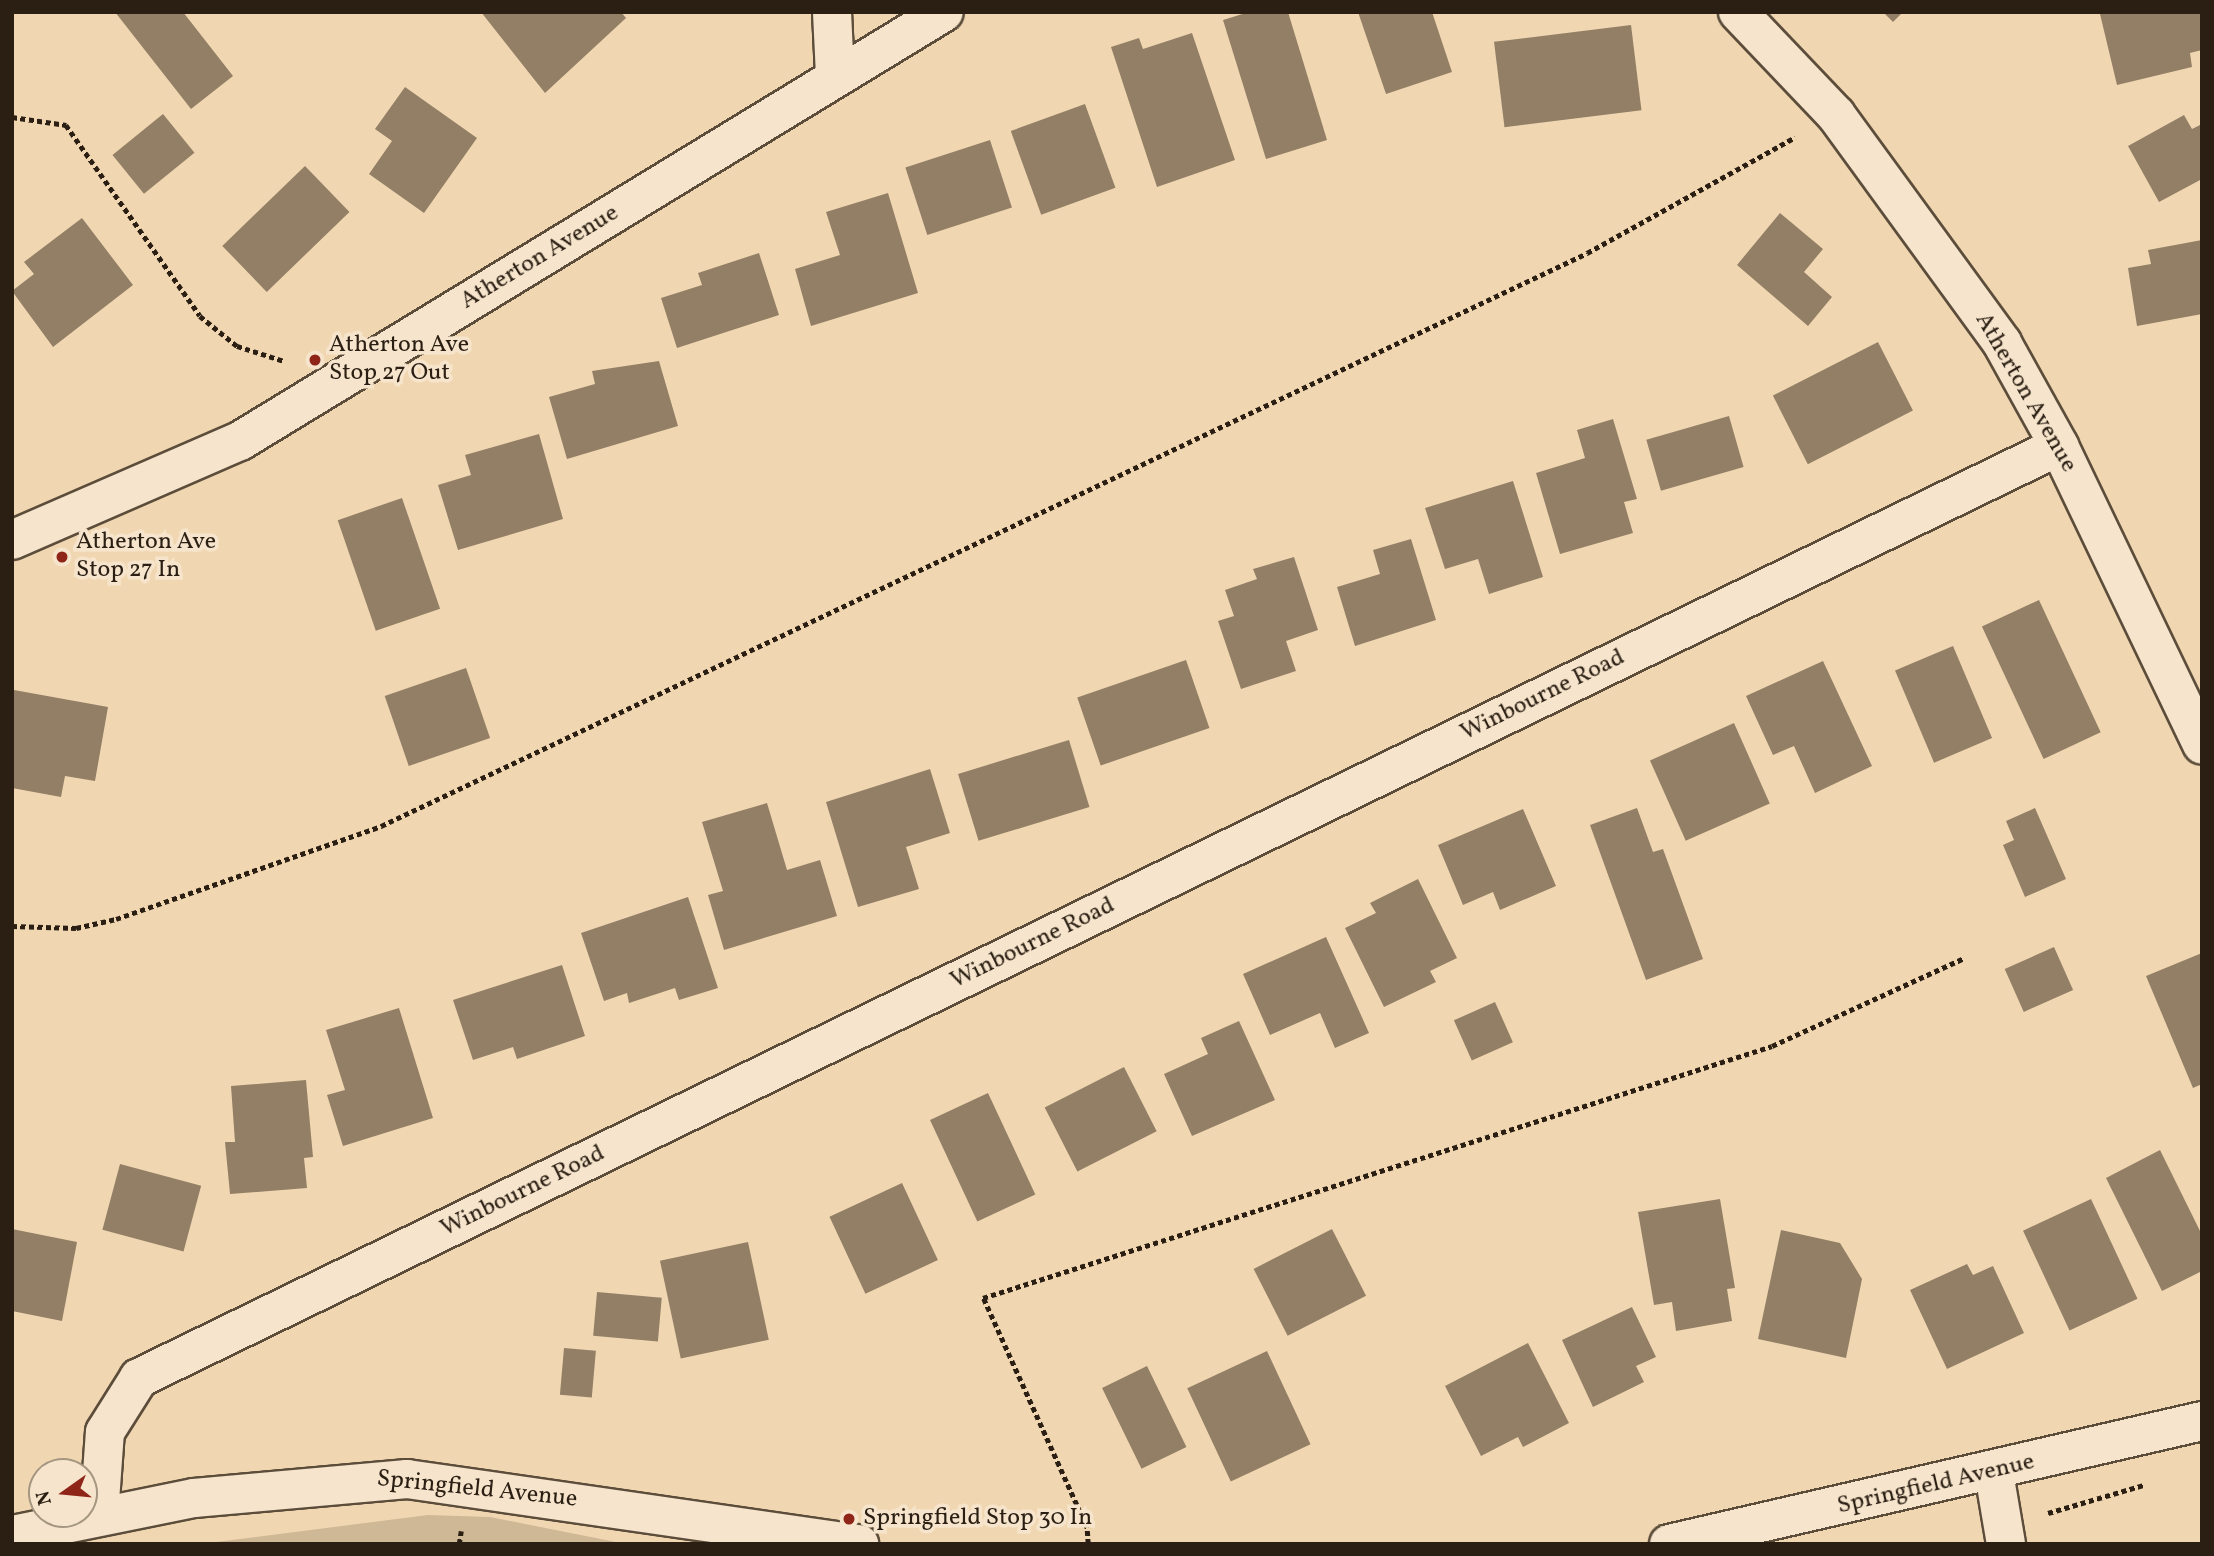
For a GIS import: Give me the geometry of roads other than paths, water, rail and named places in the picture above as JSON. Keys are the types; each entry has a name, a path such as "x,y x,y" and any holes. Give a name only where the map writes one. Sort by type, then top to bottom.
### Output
{"street":[{"path":"832,12 835,76"},
{"name":"Atherton Avenue","path":"12,540 240,441 944,12"},
{"name":"Atherton Avenue","path":"1738,12 1836,115 2002,343 2059,446 2202,745"},
{"name":"Winbourne Road","path":"99,1515 106,1432 139,1378 2059,446"},
{"name":"Springfield Avenue","path":"1669,1544 1994,1473 2202,1421"},
{"path":"1994,1473 2005,1534"},
{"name":"Springfield Avenue","path":"12,1535 99,1515 278,1486 407,1479 859,1544"}],"place":[{"name":"Atherton Ave Stop 27 Out","path":"315,360"},
{"name":"Atherton Ave Stop 27 In","path":"62,557"},
{"name":"Springfield Stop 30 In","path":"849,1519"}]}
